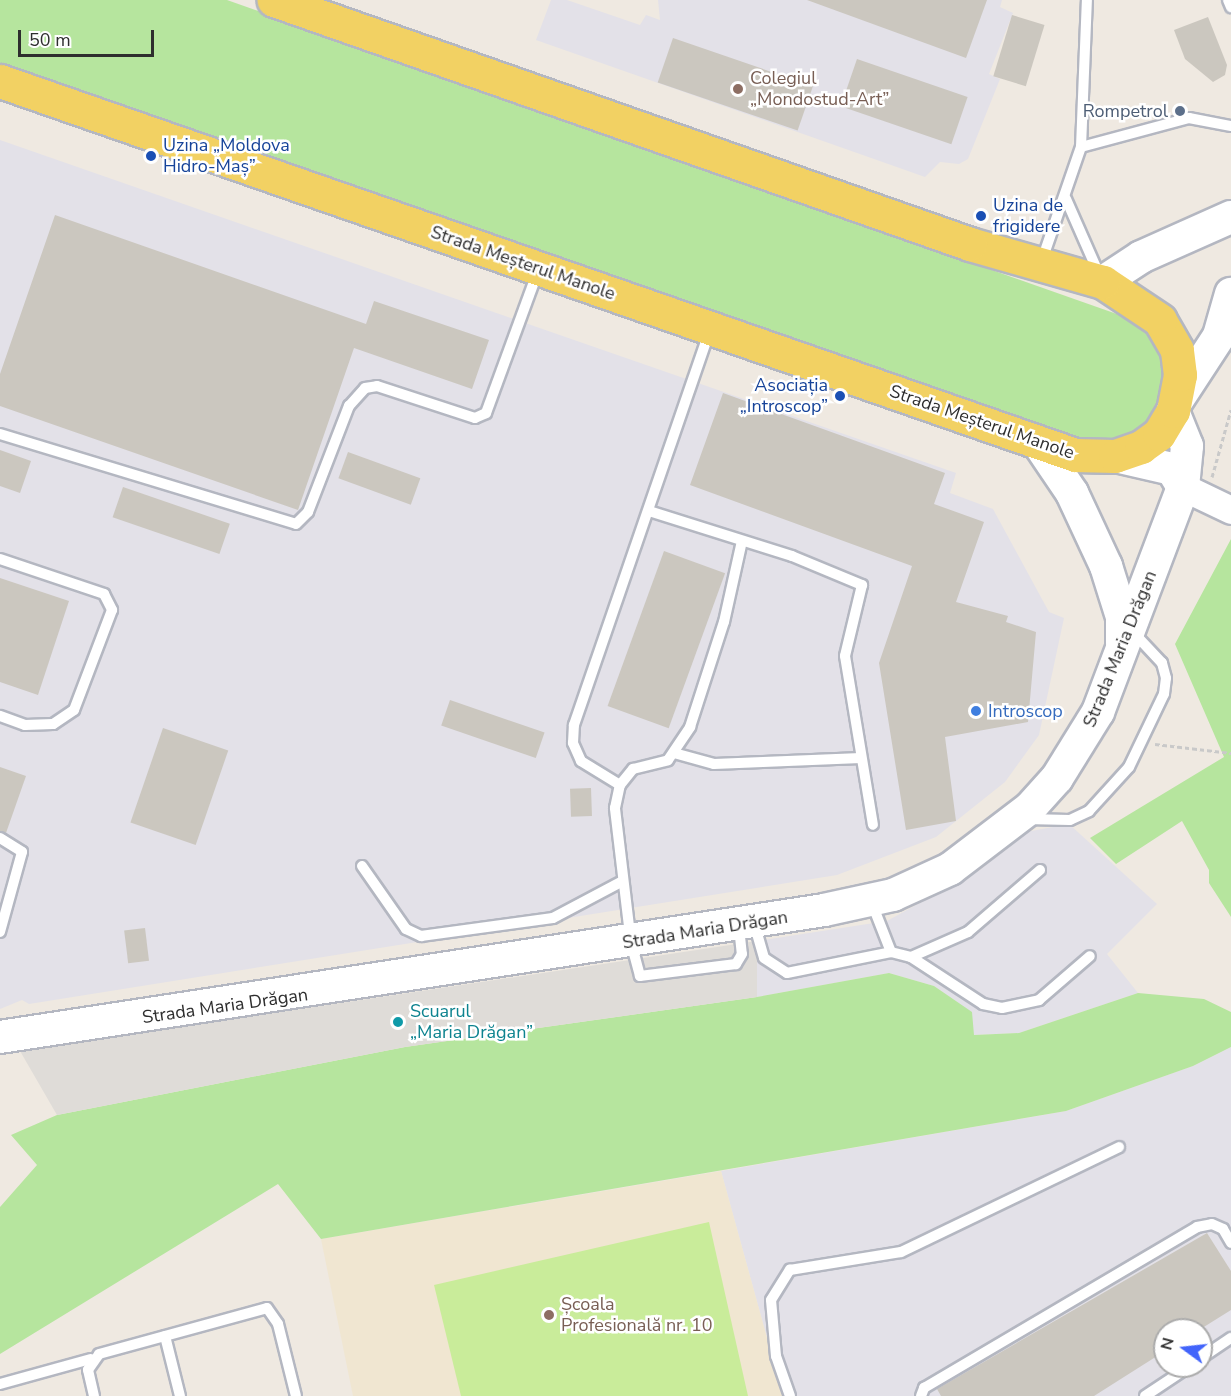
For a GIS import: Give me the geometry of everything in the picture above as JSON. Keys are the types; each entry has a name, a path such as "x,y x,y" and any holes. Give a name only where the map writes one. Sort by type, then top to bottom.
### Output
{"main road":[{"path":"274,0 1040,265 1103,282 1160,320 1177,350 1176,405"},
{"name":"Strada Meșterul Manole","path":"0,81 1075,455 1115,456 1159,434 1176,405"},
{"path":"1103,282 1141,256 1231,217"},
{"path":"1176,405 1219,336 1231,294"},
{"name":"Strada Maria Drăgan","path":"0,1037 746,924 871,901 950,869 1019,817 1057,778 1083,741 1197,484 1176,405"},
{"path":"1039,444 1072,493 1106,566 1122,617 1126,641"},
{"path":"1115,456 1172,469 1197,484"}],"street":[{"path":"1197,484 1231,510"}],"lane":[{"path":"1040,265 1066,199 1081,147 1087,0"},
{"path":"1228,0 1231,7"},
{"path":"1081,147 1189,117 1231,126"},
{"path":"1066,199 1103,282"},
{"path":"0,434 296,524 308,512 349,406 365,388 377,386 475,418 486,413 540,268"},
{"path":"620,785 580,761 573,742 574,725 711,328"},
{"path":"649,511 742,541 862,585 845,656 873,825"},
{"path":"674,753 690,727 724,622 742,541"},
{"path":"0,559 104,594 112,610 74,710 53,724 25,725 0,716"},
{"path":"1019,817 1053,822 1089,811 1107,796 1142,743 1166,678 1162,663 1126,641"},
{"path":"631,943 615,808 620,785 633,769 674,753 714,764 861,758"},
{"path":"0,838 22,852 0,932"},
{"path":"362,866 406,929 422,936 553,918 623,881"},
{"path":"911,957 968,932 1040,870"},
{"path":"871,901 891,952"},
{"path":"746,924 764,958 787,972 891,952 911,957 983,1004 1002,1008 1039,1000 1090,956"},
{"path":"790,1396 776,1356 771,1300 790,1270 901,1252 1119,1147"},
{"path":"921,1396 924,1388 1197,1227 1223,1229 1231,1243"},
{"path":"0,1383 267,1308 278,1324 296,1396"},
{"path":"165,1336 180,1396"},
{"path":"1213,1350 1231,1338"},
{"path":"91,1359 94,1396"},
{"path":"1145,1396 1172,1378"}],"path":[{"path":"1197,484 1231,410"},
{"path":"1142,743 1231,753"}],"shaded area":[{"path":"551,0 567,0 640,25 646,15 660,20 658,0 1002,0 1000,7 1013,13 989,74 1000,79 968,159 959,164 940,162 925,177 536,40"},
{"path":"0,140 956,473 950,493 993,509 1049,612 1064,618 1039,735 1005,782 936,837 837,875 29,1004 22,1000 0,1009"},
{"path":"1069,824 1157,904 1107,954 1138,993 1019,1033 973,1035 971,1012 934,986 889,973 757,997 757,941 887,921 980,870 1026,832"},
{"name":"Scuarul „Maria Drăgan”","path":"757,941 757,997 405,1047 57,1115 20,1051"},
{"path":"1231,1047 1231,1396 783,1396 721,1171 1066,1111 1193,1066"},
{"name":"Școala Profesională nr. 10","path":"721,1171 783,1396 353,1396 321,1239"}],"green space":[{"path":"0,0 227,0 1131,319 1145,327 1160,350 1168,387 1153,418 1137,433 1100,444 1069,437 0,64"},
{"path":"1231,539 1231,917 1209,883 1209,870 1182,821 1116,864 1090,838 1224,757 1175,644"},
{"path":"889,973 934,986 972,1012 974,1035 1019,1033 1138,993 1204,999 1231,1012 1231,1047 1193,1066 1066,1111 321,1239 278,1184 0,1354 0,1207 37,1165 11,1135 57,1115 405,1047 757,997"},
{"path":"709,1222 748,1396 461,1396 434,1285"}],"building":[{"path":"807,0 987,0 966,58"},
{"path":"1012,15 1045,25 1026,86 993,76"},
{"path":"1208,17 1227,65 1225,75 1213,82 1185,59 1174,30"},
{"path":"673,38 813,86 798,131 658,82"},
{"path":"857,59 968,97 951,144 841,106"},
{"path":"55,215 366,324 374,301 489,340 472,389 354,348 298,510 0,406 0,374"},
{"path":"723,393 945,473 934,504 984,522 956,602 1008,616 1006,622 1036,632 1028,722 945,737 956,821 906,830 879,663 912,566 690,485"},
{"path":"0,450 31,461 20,493 0,486"},
{"path":"348,452 420,478 411,505 338,478"},
{"path":"123,487 230,524 219,554 113,517"},
{"path":"664,551 725,573 669,728 608,706"},
{"path":"0,578 69,601 38,695 0,682"},
{"path":"450,700 545,733 536,758 441,726"},
{"path":"163,728 228,750 196,845 130,823"},
{"path":"0,767 26,776 6,833 0,831"},
{"path":"591,788 592,816 571,817 570,789"},
{"path":"145,928 149,961 128,963 124,931"},
{"path":"1207,1233 1231,1271 1231,1310 1213,1321 1213,1318 1153,1318 1153,1359 1094,1396 941,1396 937,1389"}],"place":[{"name":"Colegiul „Mondostud-Art”","path":"738,89"},
{"name":"Rompetrol","path":"1180,111"},
{"name":"Uzina „Moldova Hidro-Maș”","path":"151,156"},
{"name":"Uzina de frigidere","path":"981,216"},
{"name":"Asociația „Introscop”","path":"840,396"},
{"name":"Introscop","path":"976,711"},
{"name":"Scuarul „Maria Drăgan”","path":"398,1022"},
{"name":"Școala Profesională nr. 10","path":"549,1315"}]}
